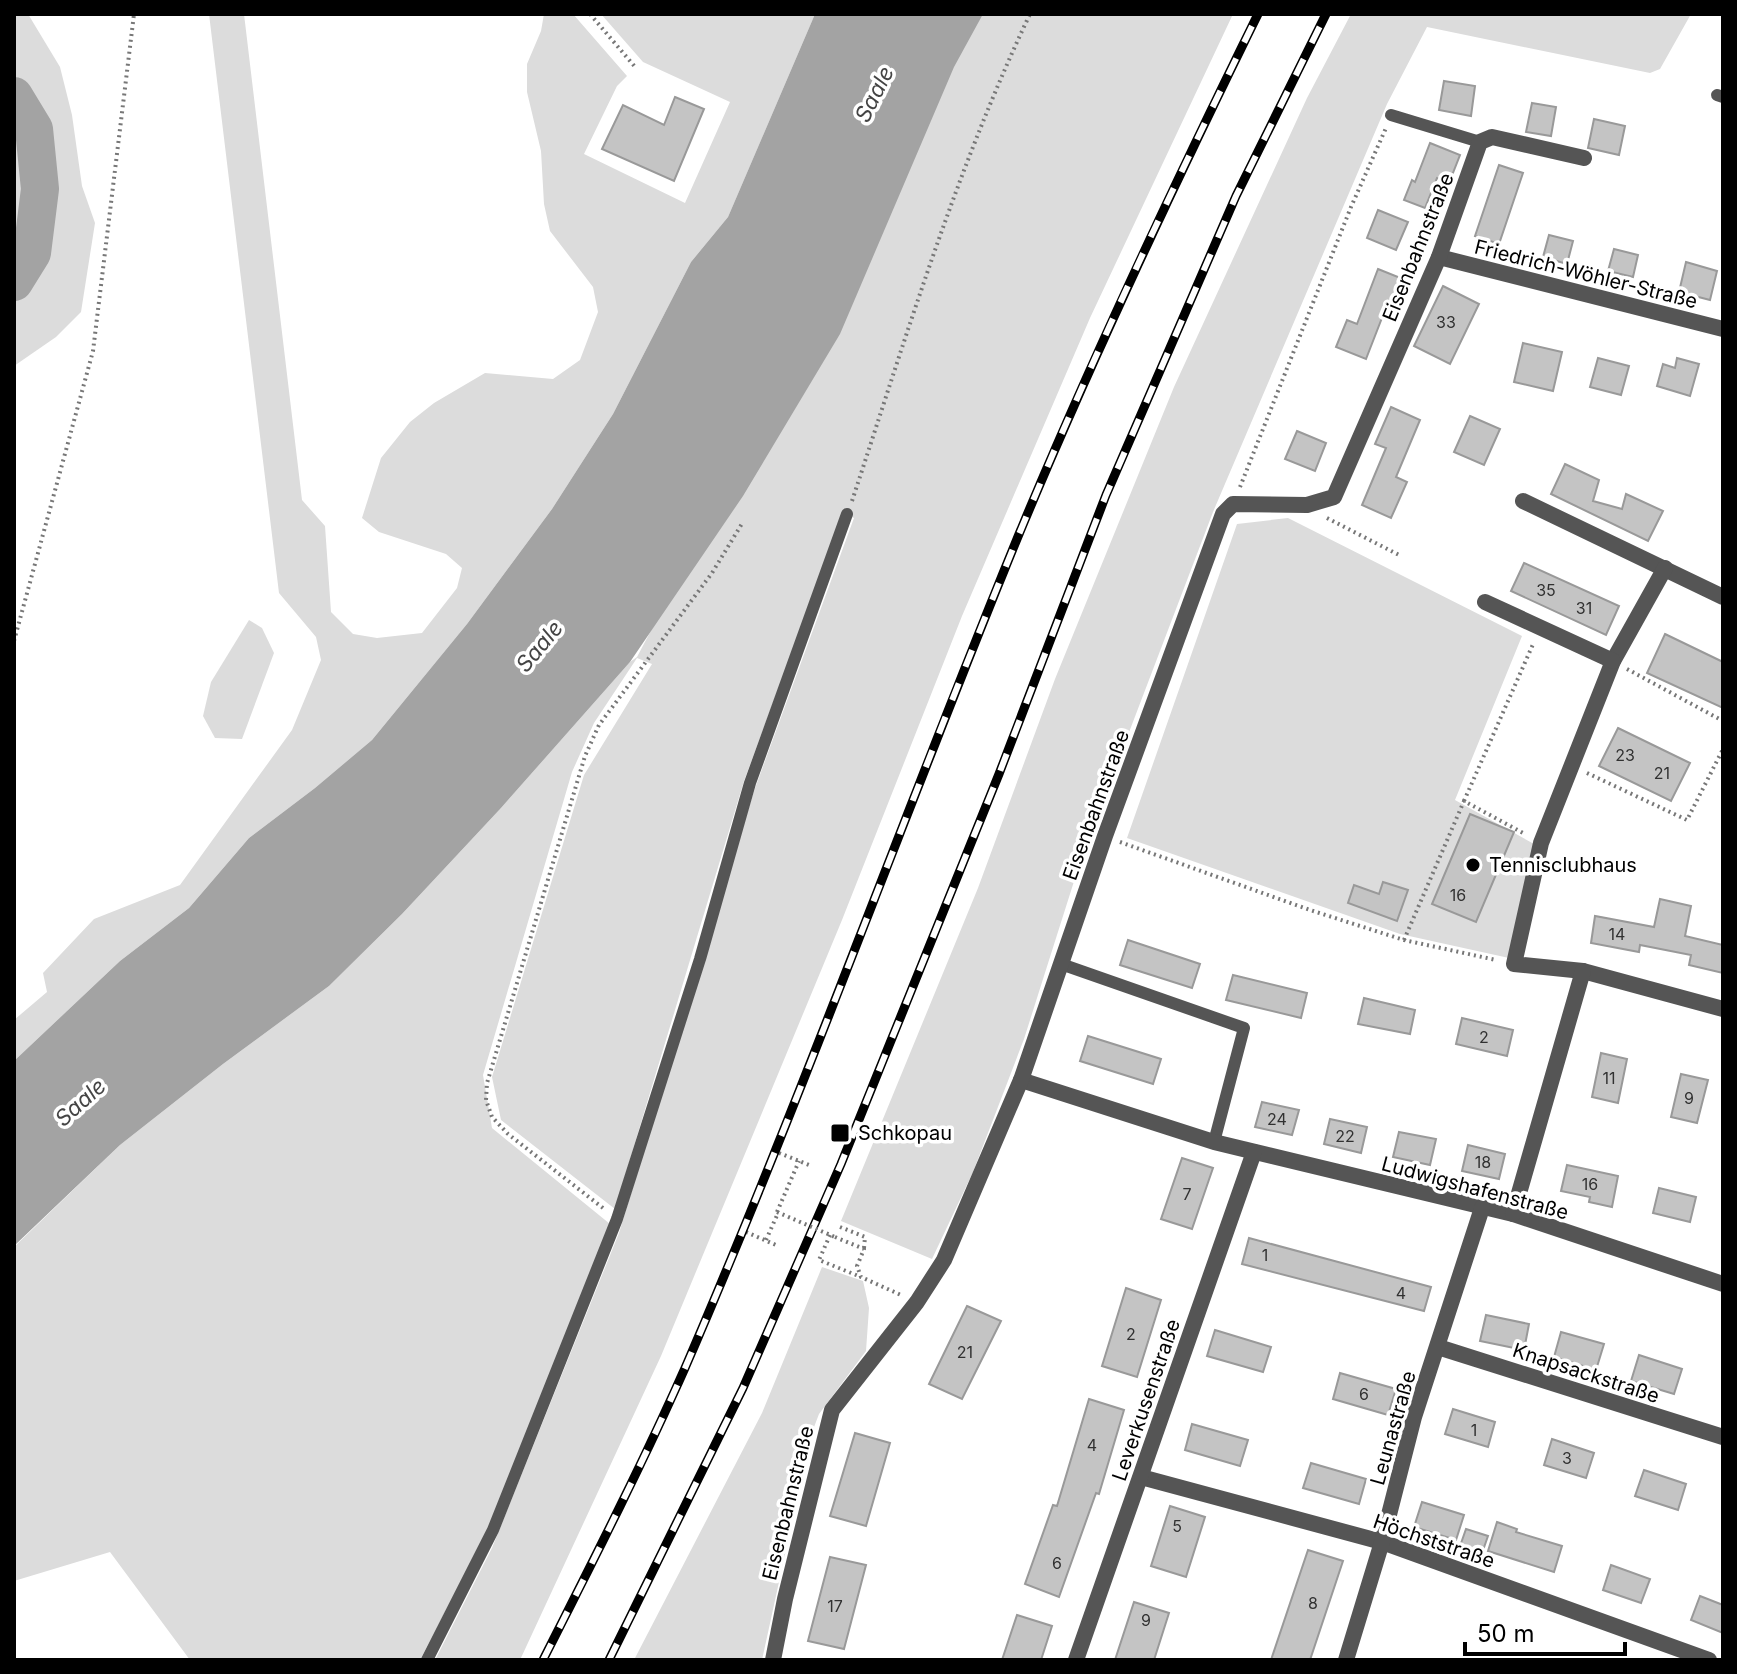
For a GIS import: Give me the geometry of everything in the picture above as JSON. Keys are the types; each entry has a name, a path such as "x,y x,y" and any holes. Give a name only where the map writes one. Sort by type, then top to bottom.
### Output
{"street":[{"path":"1480,142 1492,137 1584,158"},
{"name":"Eisenbahnstraße","path":"1307,505 1334,497 1439,257 1480,142"},
{"name":"Friedrich-Wöhler-Straße","path":"1439,257 1723,329"},
{"path":"1523,501 1723,597"},
{"path":"1233,504 1307,505"},
{"name":"Eisenbahnstraße","path":"773,1660 832,1410 917,1302 944,1260 1021,1080 1105,836 1223,514 1233,504"},
{"path":"1665,568 1613,661 1541,843 1514,964 1583,971 1723,1009"},
{"path":"1485,602 1613,661"},
{"path":"1513,1214 1583,971"},
{"name":"Ludwigshafenstraße","path":"1021,1080 1214,1142 1513,1214 1723,1284"},
{"name":"Leverkusenstraße","path":"1076,1660 1254,1152"},
{"name":"Leunastraße","path":"1346,1660 1382,1542 1414,1417 1482,1208"},
{"name":"Knapsackstraße","path":"1438,1347 1723,1437"},
{"name":"Höchststraße","path":"1141,1477 1382,1542 1709,1660"}],"lane":[{"path":"1391,115 1480,142"},
{"path":"427,1660 493,1530 617,1219 704,946 750,783 847,514"},
{"path":"1061,964 1244,1028 1214,1142"}],"path":[{"path":"14,641 93,351 134,14"},
{"path":"590,14 636,68"},
{"path":"847,514 933,258 998,82 1030,14"},
{"path":"1233,504 1351,207 1391,115"},
{"path":"1307,505 1333,523 1399,555"},
{"path":"617,1219 508,1134 492,1117 486,1100 487,1083 585,756 599,725 712,573 743,522"},
{"path":"1404,940 1541,626"},
{"path":"1613,661 1723,721"},
{"path":"1572,766 1687,820 1723,749"},
{"path":"1464,801 1541,843"},
{"path":"1105,836 1310,910 1404,940 1514,964"},
{"path":"779,1153 809,1165"},
{"path":"766,1240 799,1161"},
{"path":"777,1212 864,1249"},
{"path":"840,1227 865,1237 857,1266 861,1277"},
{"path":"746,1232 776,1245"},
{"path":"833,1236 819,1260 917,1302"}],"shaded area":[{"path":"14,14 28,14 60,67 72,115 82,186 95,223 81,312 56,337 14,366"},
{"path":"209,14 244,14 302,500 325,526 331,612 353,634 377,638 422,633 457,588 462,568 446,554 379,532 362,518 381,458 410,422 434,403 485,373 553,379 580,360 598,312 593,287 550,231 544,204 541,151 527,92 527,64 541,31 544,14 573,14 627,76 617,86 584,154 685,203 730,102 643,62 601,14 815,14 728,217 691,262 613,414 552,509 467,624 372,740 249,838 189,908 120,961 14,1061 14,1020 47,992 43,973 94,919 180,885 292,730 321,660 316,637 279,593"},
{"path":"979,14 1233,14 1090,318 962,616 842,920 661,1356 520,1660 435,1660 492,1548 619,1233 754,791 854,518 843,513 744,781 615,1209 501,1120 492,1077 584,775 652,664 637,658 594,723 572,772 483,1075 492,1128 610,1224 489,1527 420,1660 190,1660 110,1552 14,1581 14,1247 120,1145 329,986 402,914 637,657"},
{"path":"1351,14 1691,14 1660,69 1650,73 1427,27 1387,104 1213,512 1083,853 1024,1039 973,1172 932,1259 841,1221 978,888 1055,679 1174,387 1307,98"},
{"path":"1288,518 1522,636 1455,800 1534,844 1509,958 1400,934 1127,838 1237,524"},
{"path":"249,620 262,628 274,653 242,739 215,738 203,716 211,682"},
{"path":"822,1267 863,1281 869,1308 866,1351 819,1414 811,1435 762,1660 634,1660 762,1413"}],"water":[{"name":"Saale","path":"815,14 983,14 954,67 840,334 743,496 630,662 402,914 329,986 120,1145 14,1246 14,1061 120,961 189,908 249,838 372,740 467,624 552,509 613,414 691,262 728,217"}],"building":[{"path":"1444,81 1475,86 1471,116 1439,110"},
{"path":"675,97 704,109 674,181 602,149 623,105 664,125"},
{"path":"1532,103 1556,107 1551,136 1526,132"},
{"path":"1594,119 1625,126 1619,155 1588,148"},
{"path":"1430,143 1460,155 1449,183 1437,178 1425,208 1404,200 1412,180 1415,182"},
{"path":"1499,165 1523,173 1499,244 1475,236"},
{"path":"1378,210 1408,222 1396,250 1367,238"},
{"path":"1549,235 1573,241 1567,264 1543,257"},
{"path":"1614,249 1638,255 1633,277 1608,271"},
{"path":"1686,262 1717,271 1710,300 1679,292"},
{"path":"1378,269 1408,281 1397,309 1387,305 1366,359 1336,347 1347,320 1357,324"},
{"path":"1443,286 1479,304 1450,364 1414,346"},
{"path":"1523,343 1562,352 1553,391 1514,382"},
{"path":"1598,358 1629,366 1621,395 1590,387"},
{"path":"1677,358 1699,364 1690,396 1657,386 1663,364 1675,368"},
{"path":"1391,407 1420,420 1396,477 1407,482 1391,518 1362,505 1386,448 1375,444"},
{"path":"1470,416 1500,429 1484,465 1454,452"},
{"path":"1297,431 1326,443 1315,471 1285,459"},
{"path":"1565,464 1599,480 1593,501 1622,509 1626,494 1663,511 1648,541 1551,494"},
{"path":"1524,563 1619,606 1606,635 1511,591"},
{"path":"1665,634 1723,662 1723,708 1647,673"},
{"path":"1618,728 1690,763 1671,801 1599,766"},
{"path":"1470,814 1514,832 1476,922 1432,904"},
{"path":"1383,882 1408,890 1397,921 1348,903 1354,885 1379,894"},
{"path":"1660,899 1691,906 1685,936 1723,945 1723,973 1689,965 1691,955 1640,945 1639,952 1591,943 1595,916 1654,927"},
{"path":"1128,940 1200,964 1192,988 1120,965"},
{"path":"1233,975 1307,993 1301,1018 1226,1000"},
{"path":"1364,998 1415,1010 1410,1034 1358,1024"},
{"path":"1462,1018 1513,1030 1507,1056 1456,1044"},
{"path":"1088,1036 1161,1059 1153,1084 1080,1061"},
{"path":"1601,1053 1627,1059 1618,1103 1592,1097"},
{"path":"1681,1074 1708,1080 1697,1123 1671,1117"},
{"path":"1262,1102 1299,1110 1292,1135 1255,1127"},
{"path":"1330,1119 1367,1127 1361,1153 1324,1144"},
{"path":"1399,1132 1436,1139 1430,1165 1393,1157"},
{"path":"1468,1145 1505,1154 1499,1179 1462,1171"},
{"path":"1182,1158 1213,1168 1192,1229 1161,1219"},
{"path":"1567,1165 1618,1176 1612,1207 1589,1202 1590,1197 1561,1191"},
{"path":"1659,1188 1696,1197 1690,1222 1653,1213"},
{"path":"1249,1238 1431,1287 1424,1311 1242,1264"},
{"path":"1126,1288 1161,1300 1137,1377 1102,1366"},
{"path":"967,1306 1001,1321 962,1399 929,1384"},
{"path":"1486,1315 1529,1324 1524,1350 1480,1341"},
{"path":"1215,1330 1271,1347 1263,1372 1207,1356"},
{"path":"1561,1332 1604,1344 1596,1370 1554,1357"},
{"path":"1639,1355 1682,1369 1674,1394 1631,1381"},
{"path":"1340,1373 1396,1389 1388,1415 1333,1399"},
{"path":"1089,1399 1124,1410 1099,1494 1096,1493 1059,1597 1025,1584 1053,1505 1057,1506"},
{"path":"1453,1409 1495,1422 1488,1447 1445,1434"},
{"path":"1192,1424 1248,1440 1240,1466 1185,1450"},
{"path":"855,1433 890,1443 866,1526 830,1516"},
{"path":"1552,1439 1594,1453 1586,1478 1544,1465"},
{"path":"1311,1463 1366,1479 1359,1504 1303,1488"},
{"path":"1644,1470 1686,1484 1678,1510 1635,1496"},
{"path":"1422,1502 1464,1515 1456,1540 1414,1527"},
{"path":"1170,1506 1205,1517 1186,1577 1151,1566"},
{"path":"1497,1522 1517,1529 1516,1532 1562,1546 1554,1572 1488,1551"},
{"path":"1466,1529 1488,1536 1481,1556 1459,1549"},
{"path":"1308,1550 1343,1561 1310,1660 1271,1660"},
{"path":"830,1557 866,1565 844,1649 808,1641"},
{"path":"1611,1565 1650,1579 1641,1603 1603,1590"},
{"path":"1700,1596 1723,1605 1723,1633 1691,1620"},
{"path":"1134,1602 1169,1613 1154,1660 1115,1660"},
{"path":"1017,1615 1052,1626 1041,1660 1002,1660"}],"waterway":[{"path":"14,96 34,129 40,189 32,253 14,282"}],"railway":[{"path":"543,1660 685,1368 771,1162 1045,472 1133,274 1258,14"},
{"path":"609,1660 743,1388 841,1164 999,774 1106,495 1236,196 1326,14"}],"place":[{"name":"Tennisclubhaus","path":"1473,865"},
{"name":"Schkopau","path":"840,1133"}]}
